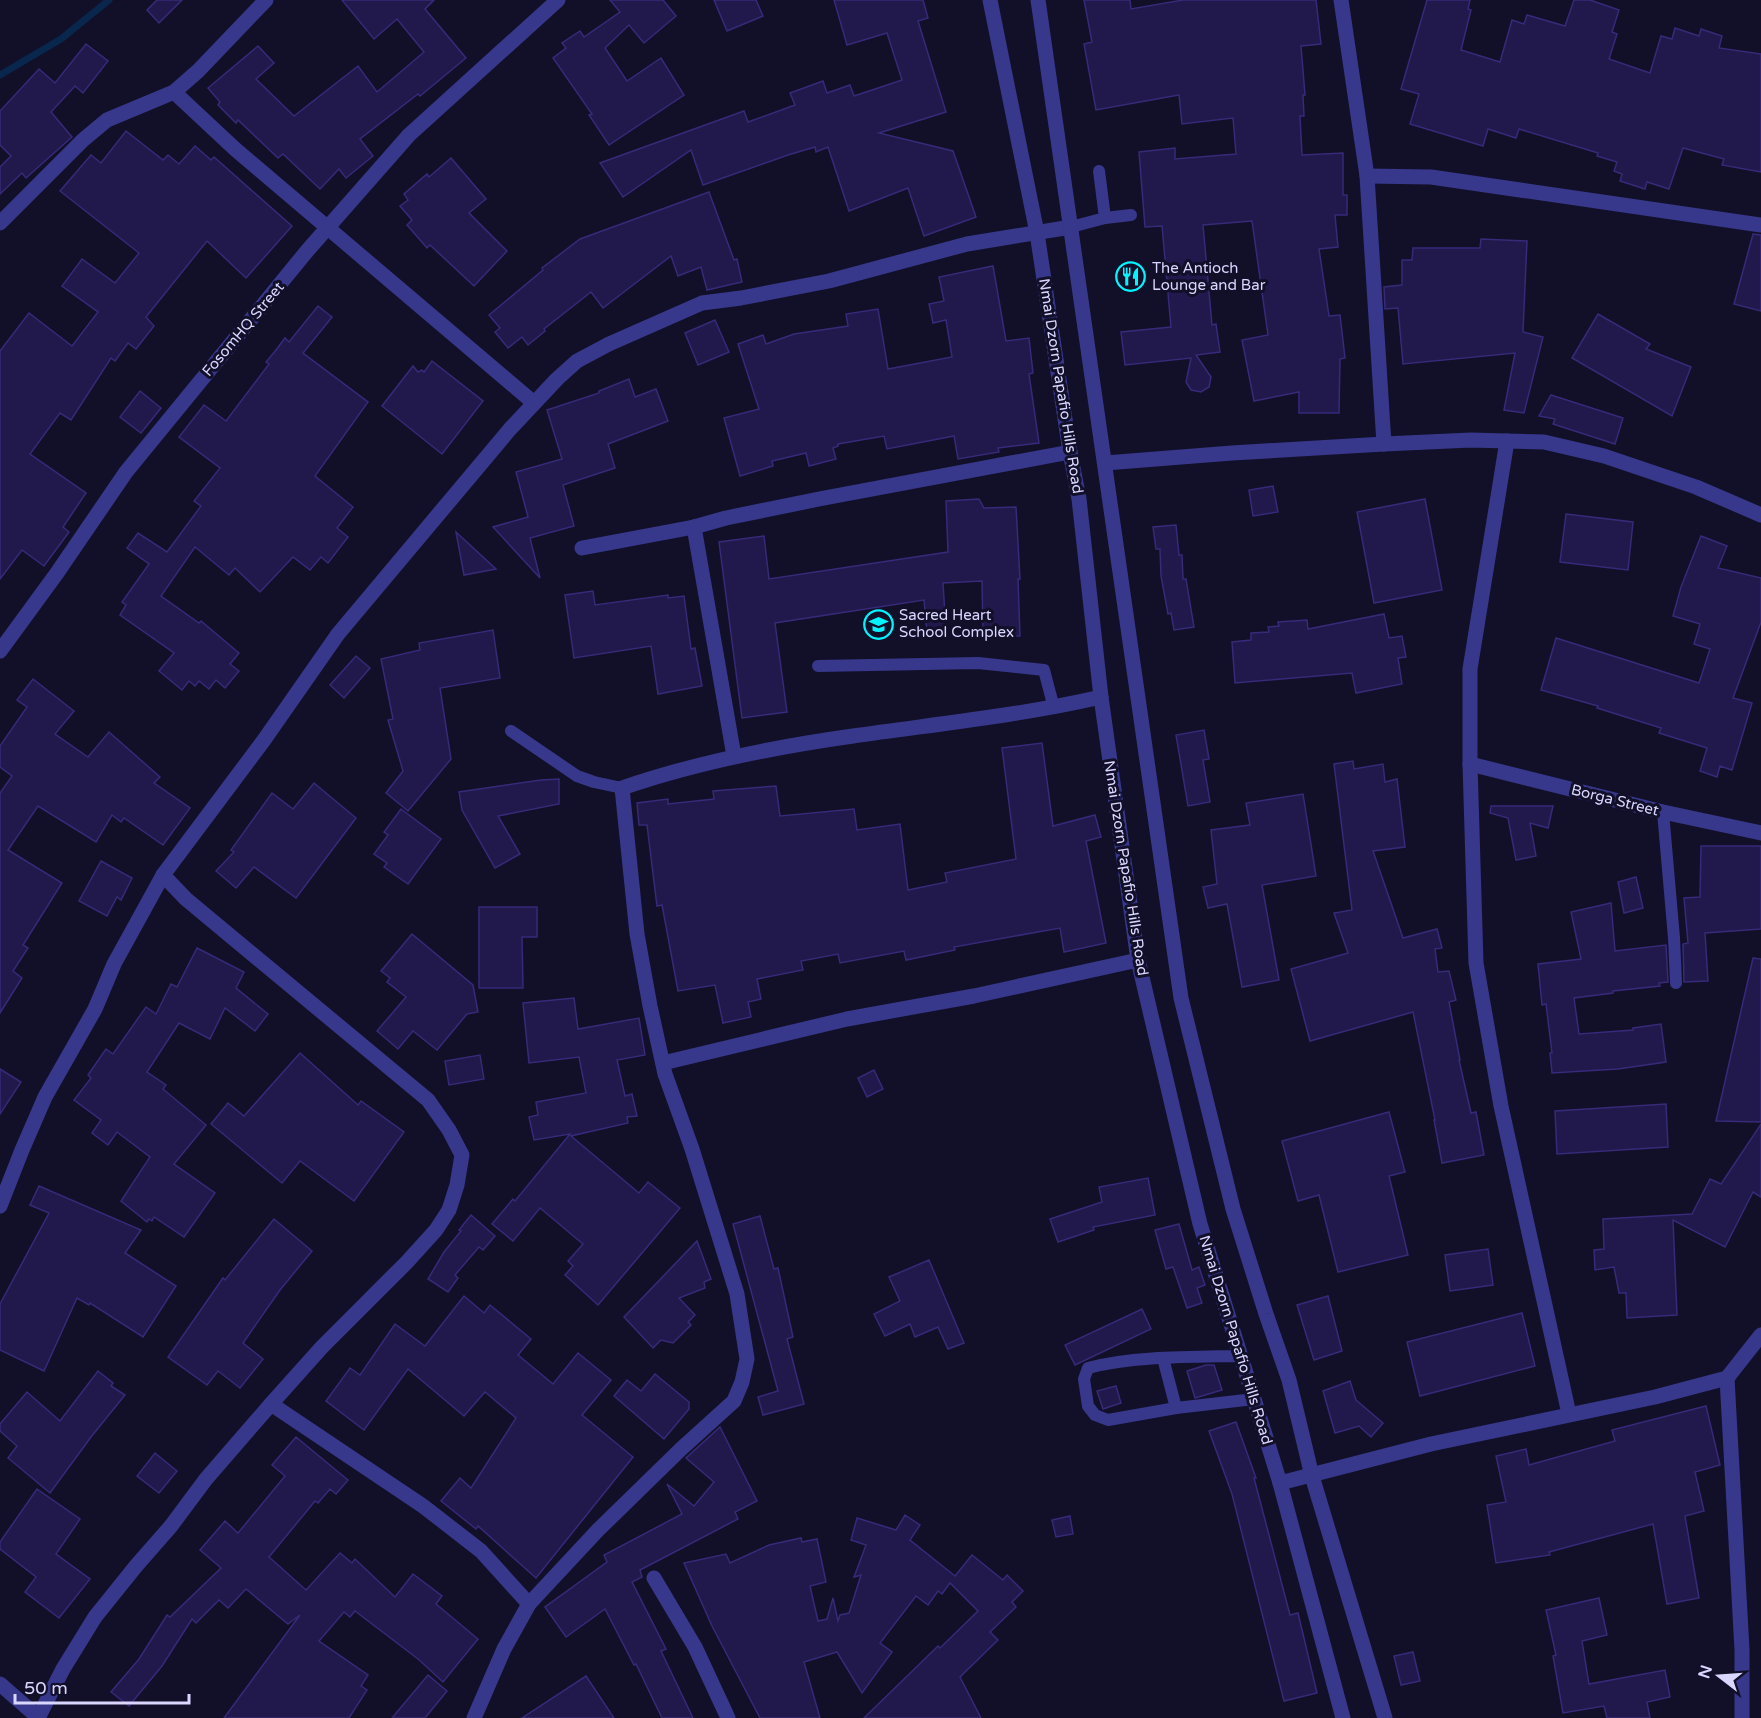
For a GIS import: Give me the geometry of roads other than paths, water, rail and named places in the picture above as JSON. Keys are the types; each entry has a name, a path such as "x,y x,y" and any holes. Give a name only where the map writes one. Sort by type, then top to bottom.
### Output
{"street":[{"path":"0,223 83,140 107,120 174,92 198,71 266,0"},
{"name":"FosomHQ Street","path":"0,651 126,472 327,228 409,135 558,0"},
{"name":"Nmai Dzorn Papafio Hills Road","path":"990,0 1037,233 1079,499 1101,697 1138,960 1200,1224 1280,1483 1339,1717"},
{"name":"Nmai Dzorn Papafio Hills Road","path":"1038,0 1181,998 1233,1209 1289,1380 1312,1476 1385,1718"},
{"path":"1341,0 1367,176 1384,444"},
{"path":"174,92 235,149 534,403"},
{"path":"1367,176 1431,177 1761,225"},
{"path":"0,1206 45,1097 94,1010 114,964 164,875 264,740 338,634 455,493 556,379 577,361 702,303 741,298 829,280 967,244 1071,227"},
{"path":"1105,463 1384,444 1471,440 1544,442 1604,456 1696,487 1761,515"},
{"path":"1507,441 1470,669 1470,764 1476,963 1501,1106 1569,1414"},
{"path":"582,548 694,527 819,499 1070,452"},
{"path":"694,527 734,756"},
{"path":"474,1718 504,1649 529,1604 598,1530 734,1401 742,1382 747,1359 737,1294 663,1063 650,1006 637,934 622,788 734,756 852,736 952,724 1054,708 1101,697"},
{"name":"Borga Street","path":"1470,764 1663,812 1761,833"},
{"path":"0,1684 39,1718 63,1669 95,1617 171,1526 206,1479 271,1404 322,1347 436,1230 449,1210 457,1185 462,1155 449,1130 428,1100 186,899 164,875"},
{"path":"663,1063 847,1019 974,996 1138,960"},
{"path":"1280,1483 1431,1444 1655,1397 1727,1378 1761,1335"},
{"path":"1727,1378 1742,1650 1742,1718"},
{"path":"271,1404 423,1506 481,1551 529,1604"},
{"path":"654,1578 695,1647 728,1718"}],"lane":[{"path":"1099,171 1105,218"},
{"path":"1071,227 1105,218 1131,215"},
{"path":"818,666 978,663 1044,670 1054,708"},
{"path":"511,731 577,776 622,788"},
{"path":"1663,812 1676,984"},
{"path":"1240,1356 1162,1359 1088,1368 1084,1379 1088,1406 1095,1415 1108,1419 1254,1399"},
{"path":"1162,1359 1176,1408"}],"waterway":[{"path":"0,75 61,39 109,0"}],"place":[{"name":"The Antioch Lounge and Bar","path":"1131,277"},
{"name":"Sacred Heart School Complex","path":"878,624"}]}
